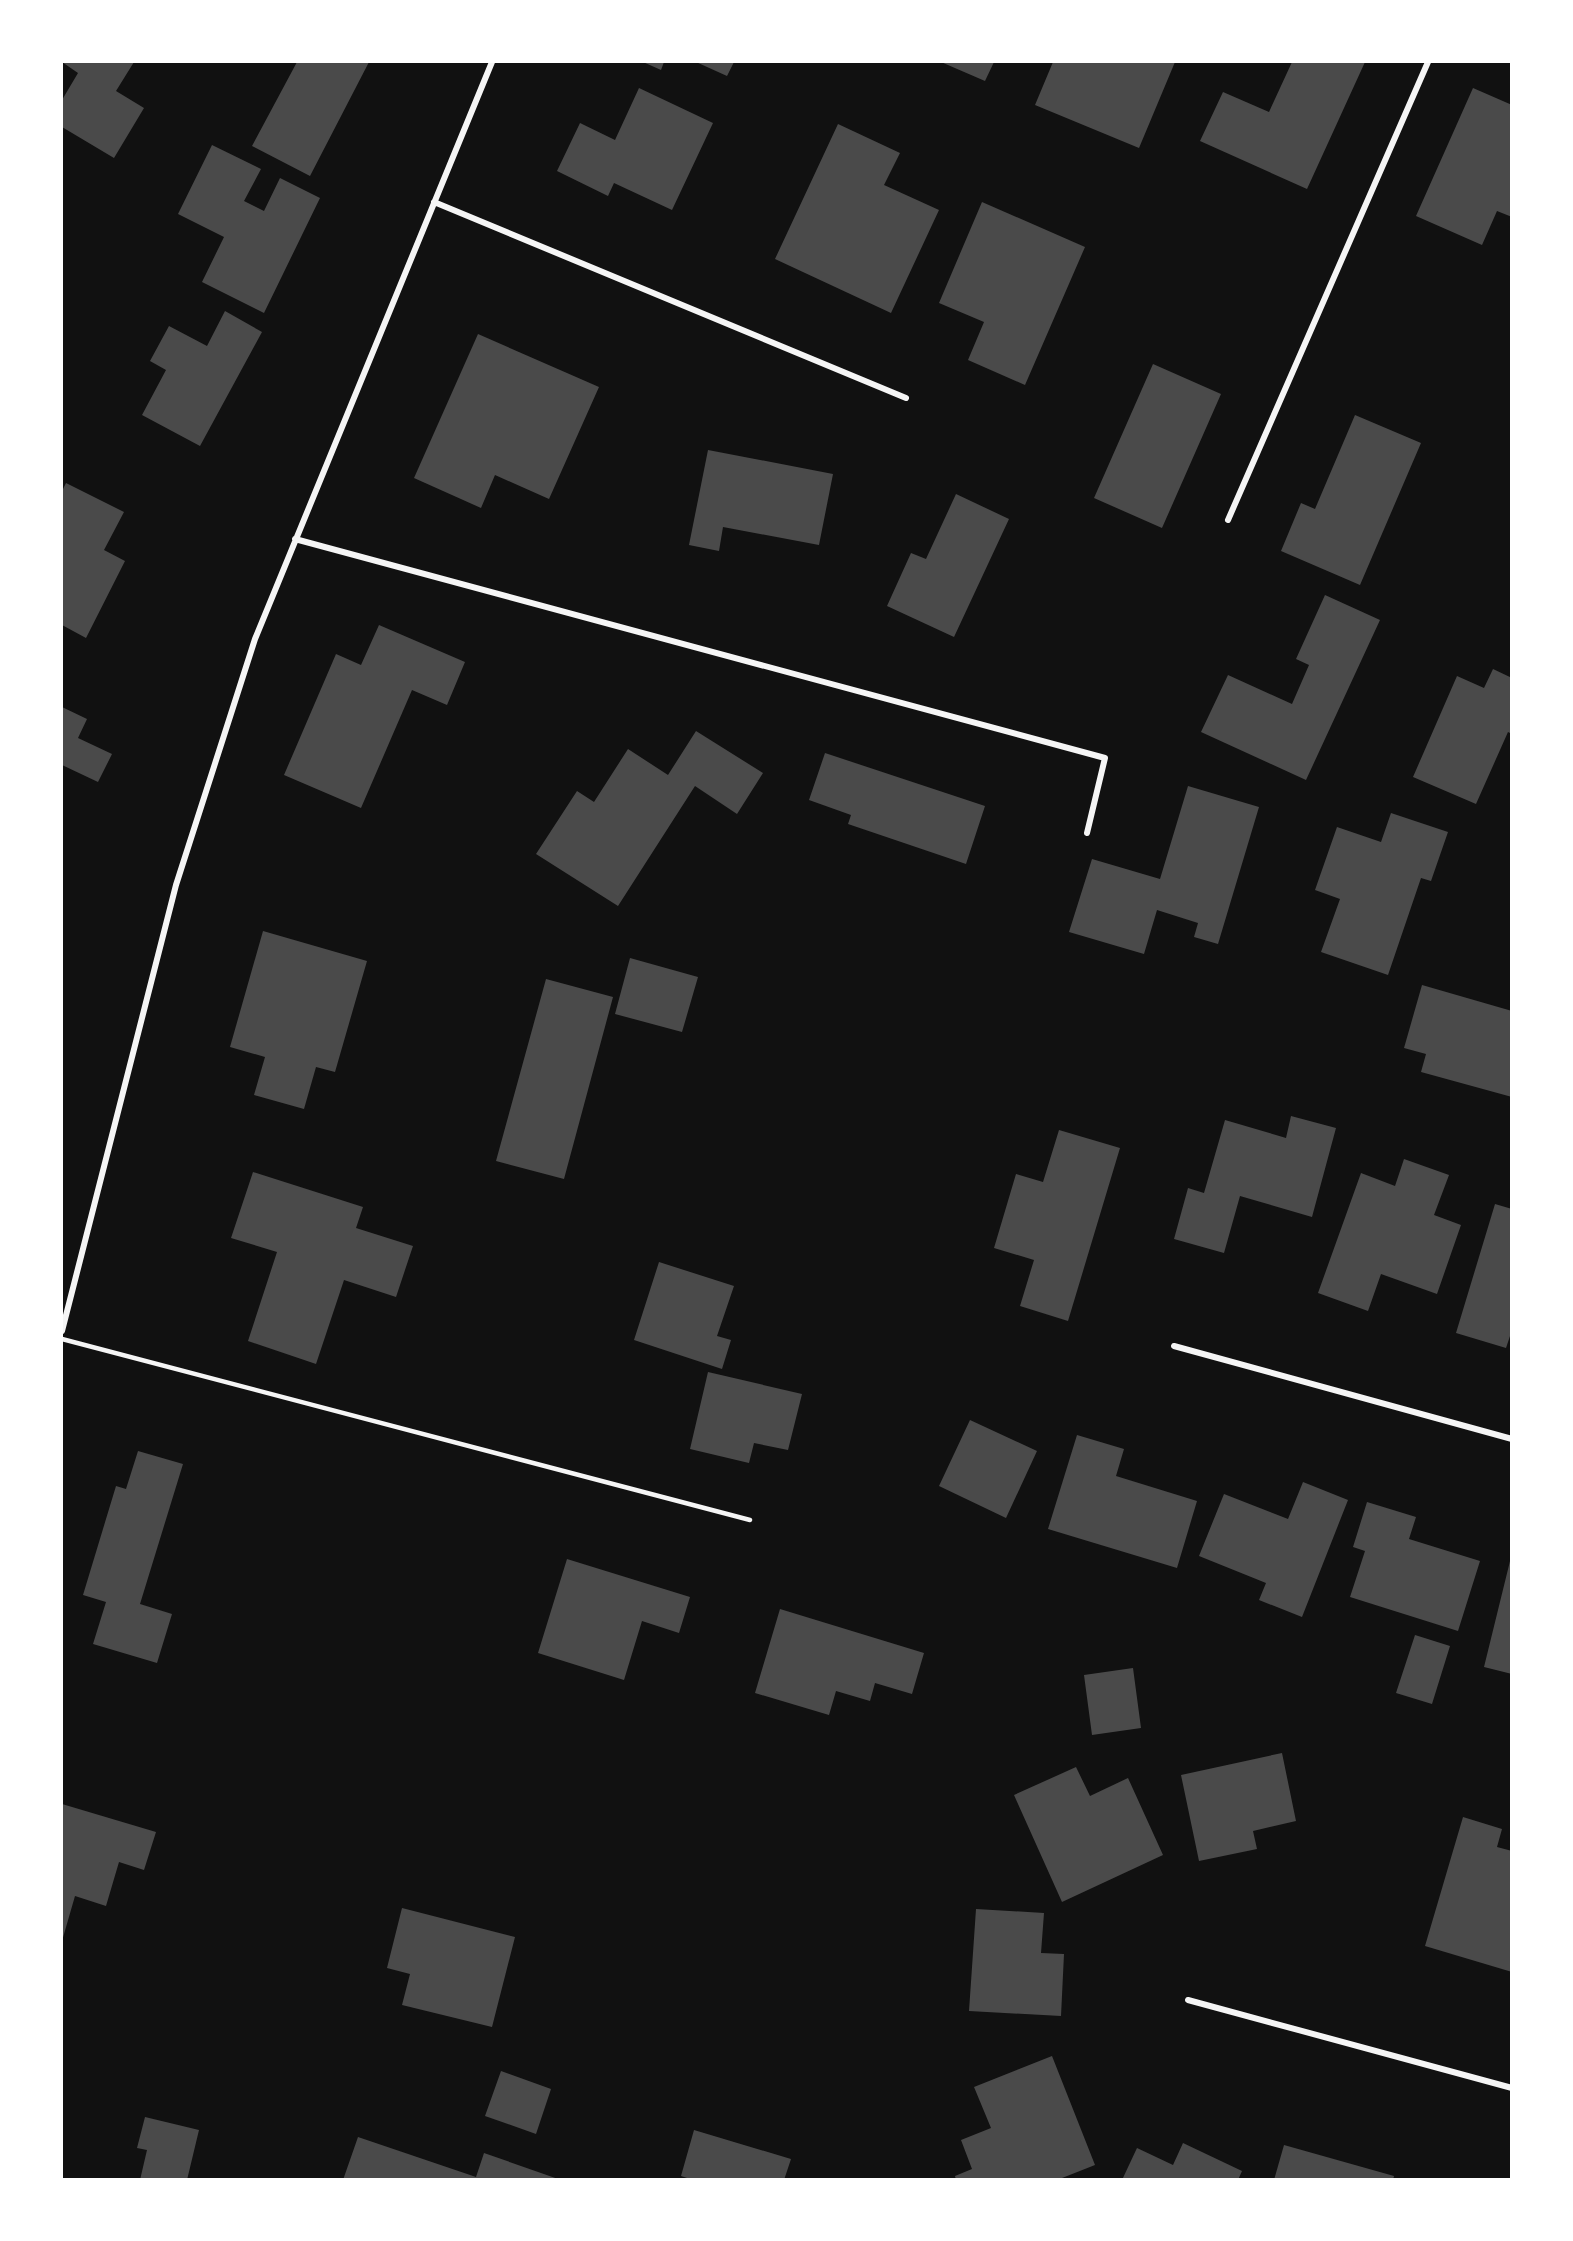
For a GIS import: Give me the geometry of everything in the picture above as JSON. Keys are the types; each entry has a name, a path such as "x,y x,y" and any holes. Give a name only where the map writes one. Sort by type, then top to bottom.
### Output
{"street":[{"path":"62,1331 176,885 255,639 492,62"},
{"path":"1228,520 1428,62"},
{"path":"434,202 906,398"},
{"path":"295,539 1105,758 1087,833"},
{"path":"1174,1346 1512,1439"},
{"path":"1188,2000 1512,2088"}],"lane":[{"path":"62,1339 750,1520"}],"building":[{"path":"62,62 134,62 116,91 144,108 114,158 62,127 62,100 78,73"},
{"path":"297,62 369,62 310,176 252,146"},
{"path":"643,62 664,62 661,70"},
{"path":"696,62 734,62 727,76"},
{"path":"941,62 994,62 985,81"},
{"path":"1053,62 1175,62 1139,148 1035,105"},
{"path":"1292,62 1365,62 1307,189 1200,141 1223,92 1269,112"},
{"path":"639,88 713,123 672,210 614,183 608,196 557,171 580,123 615,140"},
{"path":"1473,88 1512,105 1512,217 1497,211 1482,245 1416,216"},
{"path":"838,124 900,153 884,185 939,210 891,313 775,259"},
{"path":"212,145 261,169 244,201 264,211 280,178 320,198 264,313 202,282 224,237 178,214"},
{"path":"982,202 1085,247 1025,385 968,360 984,322 939,303"},
{"path":"225,311 262,332 200,446 142,415 166,370 150,361 169,326 207,346"},
{"path":"478,334 599,387 549,499 495,475 481,508 414,478"},
{"path":"1153,364 1221,394 1162,528 1094,498"},
{"path":"1355,415 1421,443 1360,585 1281,551 1301,503 1315,509"},
{"path":"708,450 833,474 819,545 723,527 719,551 689,545"},
{"path":"66,483 124,512 104,550 125,561 86,638 62,625 62,491"},
{"path":"956,494 1009,519 954,637 887,606 911,553 926,559"},
{"path":"1325,595 1380,620 1306,780 1201,732 1228,675 1292,704 1309,665 1296,659"},
{"path":"379,625 465,662 447,705 412,690 361,808 284,775 336,654 361,665"},
{"path":"1493,669 1512,678 1512,734 1508,732 1476,804 1413,777 1457,676 1484,688"},
{"path":"62,707 87,719 78,738 112,754 98,782 62,765"},
{"path":"696,731 763,773 737,814 695,786 618,906 536,854 577,791 594,802 628,749 668,775"},
{"path":"825,753 985,806 966,864 848,824 851,815 809,800"},
{"path":"1188,786 1259,807 1218,944 1194,937 1198,923 1157,910 1144,954 1069,932 1092,859 1160,879"},
{"path":"1391,813 1448,832 1431,881 1421,878 1388,975 1321,952 1340,899 1315,890 1337,827 1381,842"},
{"path":"263,931 367,961 335,1072 316,1067 304,1109 254,1095 265,1057 230,1047"},
{"path":"630,958 698,977 682,1032 615,1014"},
{"path":"546,979 613,997 564,1179 496,1161"},
{"path":"1422,985 1512,1011 1512,1097 1421,1072 1426,1054 1404,1048"},
{"path":"1291,1116 1336,1128 1312,1217 1240,1196 1224,1253 1174,1239 1188,1188 1204,1193 1225,1120 1286,1138"},
{"path":"1059,1130 1120,1148 1068,1321 1020,1306 1034,1260 994,1248 1016,1174 1043,1182"},
{"path":"1404,1159 1449,1175 1434,1215 1461,1225 1437,1294 1381,1274 1368,1311 1318,1293 1361,1173 1395,1186"},
{"path":"253,1172 363,1207 356,1228 413,1246 396,1297 344,1280 316,1364 248,1341 277,1252 231,1238"},
{"path":"1495,1204 1512,1209 1512,1330 1506,1348 1456,1333"},
{"path":"659,1262 734,1286 717,1336 731,1340 722,1369 634,1340"},
{"path":"708,1372 802,1394 788,1450 754,1443 749,1463 690,1449"},
{"path":"970,1420 1037,1451 1006,1518 939,1486"},
{"path":"1077,1435 1124,1449 1116,1476 1197,1501 1177,1568 1048,1529"},
{"path":"138,1451 183,1464 140,1604 172,1614 157,1663 93,1644 106,1602 83,1595 116,1486 126,1489"},
{"path":"1303,1482 1348,1500 1302,1617 1259,1600 1266,1583 1199,1556 1224,1494 1288,1519"},
{"path":"1367,1502 1416,1517 1409,1539 1480,1561 1458,1631 1350,1597 1365,1551 1353,1547"},
{"path":"1512,1557 1512,1674 1484,1667"},
{"path":"567,1559 690,1597 679,1633 642,1621 624,1680 538,1653"},
{"path":"780,1609 924,1653 912,1694 875,1683 870,1701 836,1691 829,1715 755,1693"},
{"path":"1415,1635 1450,1646 1432,1704 1396,1693"},
{"path":"1133,1668 1141,1728 1092,1735 1084,1675"},
{"path":"1282,1753 1296,1821 1253,1831 1257,1849 1199,1861 1181,1775"},
{"path":"1076,1767 1090,1796 1128,1778 1163,1855 1062,1902 1014,1795"},
{"path":"62,1804 156,1832 144,1870 119,1862 106,1906 75,1896 62,1941"},
{"path":"1463,1817 1502,1829 1497,1847 1512,1851 1512,1972 1425,1946"},
{"path":"402,1908 515,1937 492,2027 402,2005 410,1974 387,1968"},
{"path":"976,1909 1044,1913 1041,1953 1064,1954 1061,2016 969,2011"},
{"path":"1052,2056 1095,2165 1057,2180 956,2180 955,2176 972,2169 961,2140 991,2128 974,2087"},
{"path":"501,2071 551,2089 536,2134 485,2116"},
{"path":"145,2117 199,2130 187,2180 140,2180 147,2150 137,2148"},
{"path":"694,2130 791,2159 784,2180 693,2180 681,2176"},
{"path":"358,2137 476,2177 484,2153 561,2180 343,2180"},
{"path":"1183,2143 1242,2171 1238,2180 1122,2180 1137,2148 1173,2165"},
{"path":"1284,2145 1394,2176 1393,2180 1274,2180"}]}
